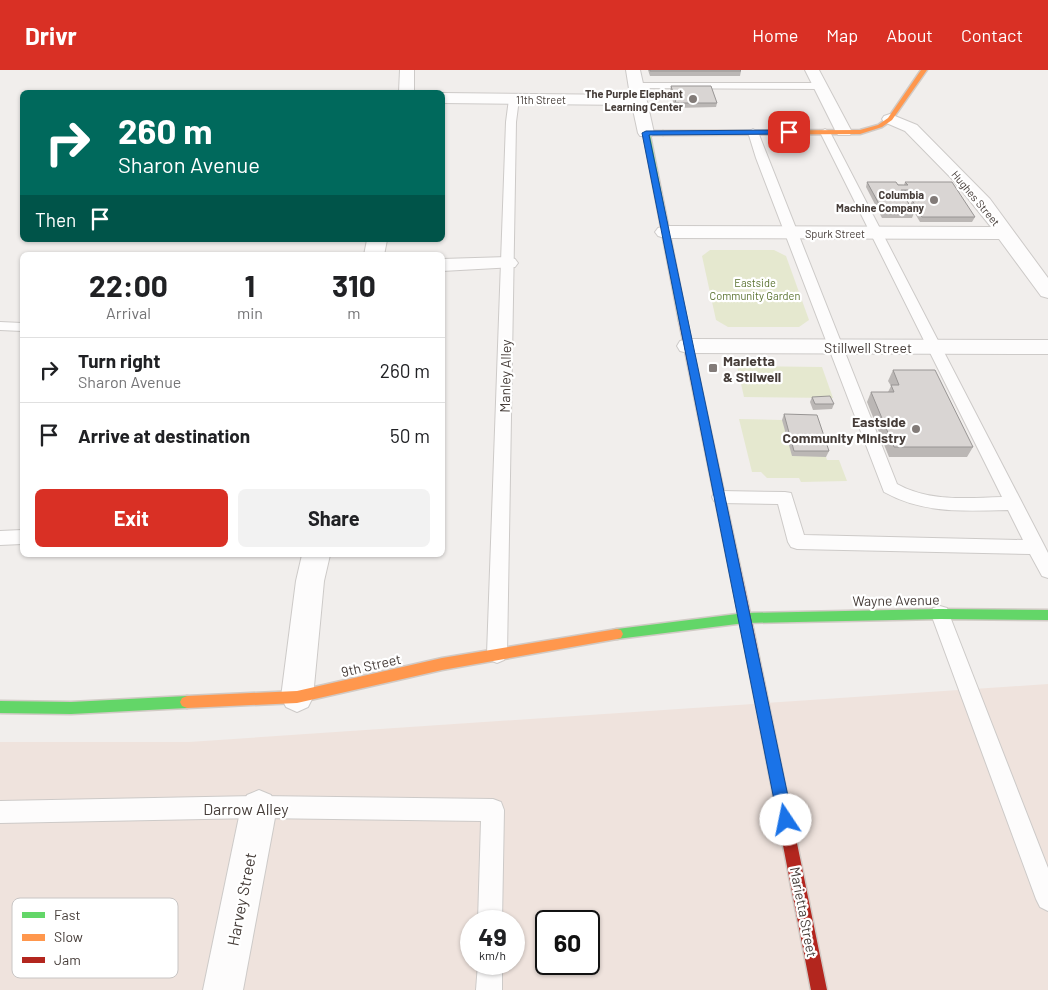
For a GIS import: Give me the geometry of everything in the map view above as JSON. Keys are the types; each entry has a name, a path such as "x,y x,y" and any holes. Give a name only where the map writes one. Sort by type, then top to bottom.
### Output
{"main road":[{"path":"646,133 844,132 874,129 890,119 924,70"},
{"name":"Marietta Street","path":"646,133 820,990"},
{"name":"Wayne Avenue","path":"745,618 940,614 1048,615"},
{"name":"9th Street","path":"0,707 71,708 297,697 442,664 498,654 644,630 745,618"}],"street":[{"path":"407,70 407,90"},
{"name":"Marietta Street","path":"633,70 646,133"},
{"path":"812,70 844,132"},
{"name":"11th Street","path":"445,98 514,98 637,93"},
{"name":"Hughes Street","path":"890,119 911,128 983,203 1048,292"},
{"name":"Spurk Street","path":"665,232 1005,233"},
{"path":"445,265 508,264"},
{"name":"Stillwell Street","path":"688,346 1048,346"},
{"path":"297,697 310,581 316,557"},
{"name":"Harvey Street","path":"223,990 259,807"}],"lane":[{"path":"637,93 821,86"},
{"name":"Manley Alley","path":"498,654 511,122 514,98"},
{"path":"753,132 758,152 793,233 890,488 907,497 926,500 973,504 1013,503"},
{"path":"825,132 1048,571"},
{"path":"0,326 20,327"},
{"path":"720,498 785,498 797,542 1036,547"},
{"path":"0,538 20,537"},
{"path":"940,614 1048,899"},
{"name":"Darrow Alley","path":"0,812 259,807 493,810 490,910"},
{"path":"489,990 490,975"}],"shaded area":[{"path":"1048,684 1048,990 0,990 0,742 189,742"}],"green space":[{"name":"Eastside Community Garden","path":"710,250 774,250 786,256 809,320 799,327 728,327 716,320 702,256"},
{"path":"737,366 822,367 833,398 744,397"},
{"path":"739,419 782,420 826,457 827,460 839,460 847,481 801,482 799,478 767,478 761,472 752,472"}],"building":[{"path":"740,70 741,71 650,71"},
{"name":"The Purple Elephant Learning Center","path":"671,86 711,86 717,103 676,103"},
{"name":"Columbia Machine Company","path":"867,182 896,182 898,185 908,185 905,182 952,182 975,217 922,217 912,200 916,200 910,190 901,190 914,213 884,213"},
{"name":"Eastside Community Ministry","path":"893,370 935,370 973,447 894,447 871,392 894,392 891,385 899,385"},
{"path":"830,396 834,404 815,404 812,397"},
{"path":"784,414 817,415 829,451 794,451"}],"traffic: fast":[{"path":"663,133 646,133 683,321"},
{"path":"617,634 745,618 940,614 1048,615"},
{"path":"0,707 71,708 187,702"}],"traffic: slow":[{"path":"663,133 860,132 880,126 890,119 924,70"},
{"path":"187,702 297,697 442,664 617,634"}],"traffic: jam":[{"path":"683,321 745,618"},
{"path":"745,618 819,990"}],"place":[{"name":"The Purple Elephant Learning Center","path":"693,99"},
{"name":"Columbia Machine Company","path":"934,200"},
{"name":"Marietta & Stilwell","path":"713,368"},
{"name":"Eastside Community Ministry","path":"916,429"}],"route":[{"path":"786,820 646,133 789,132"}]}
